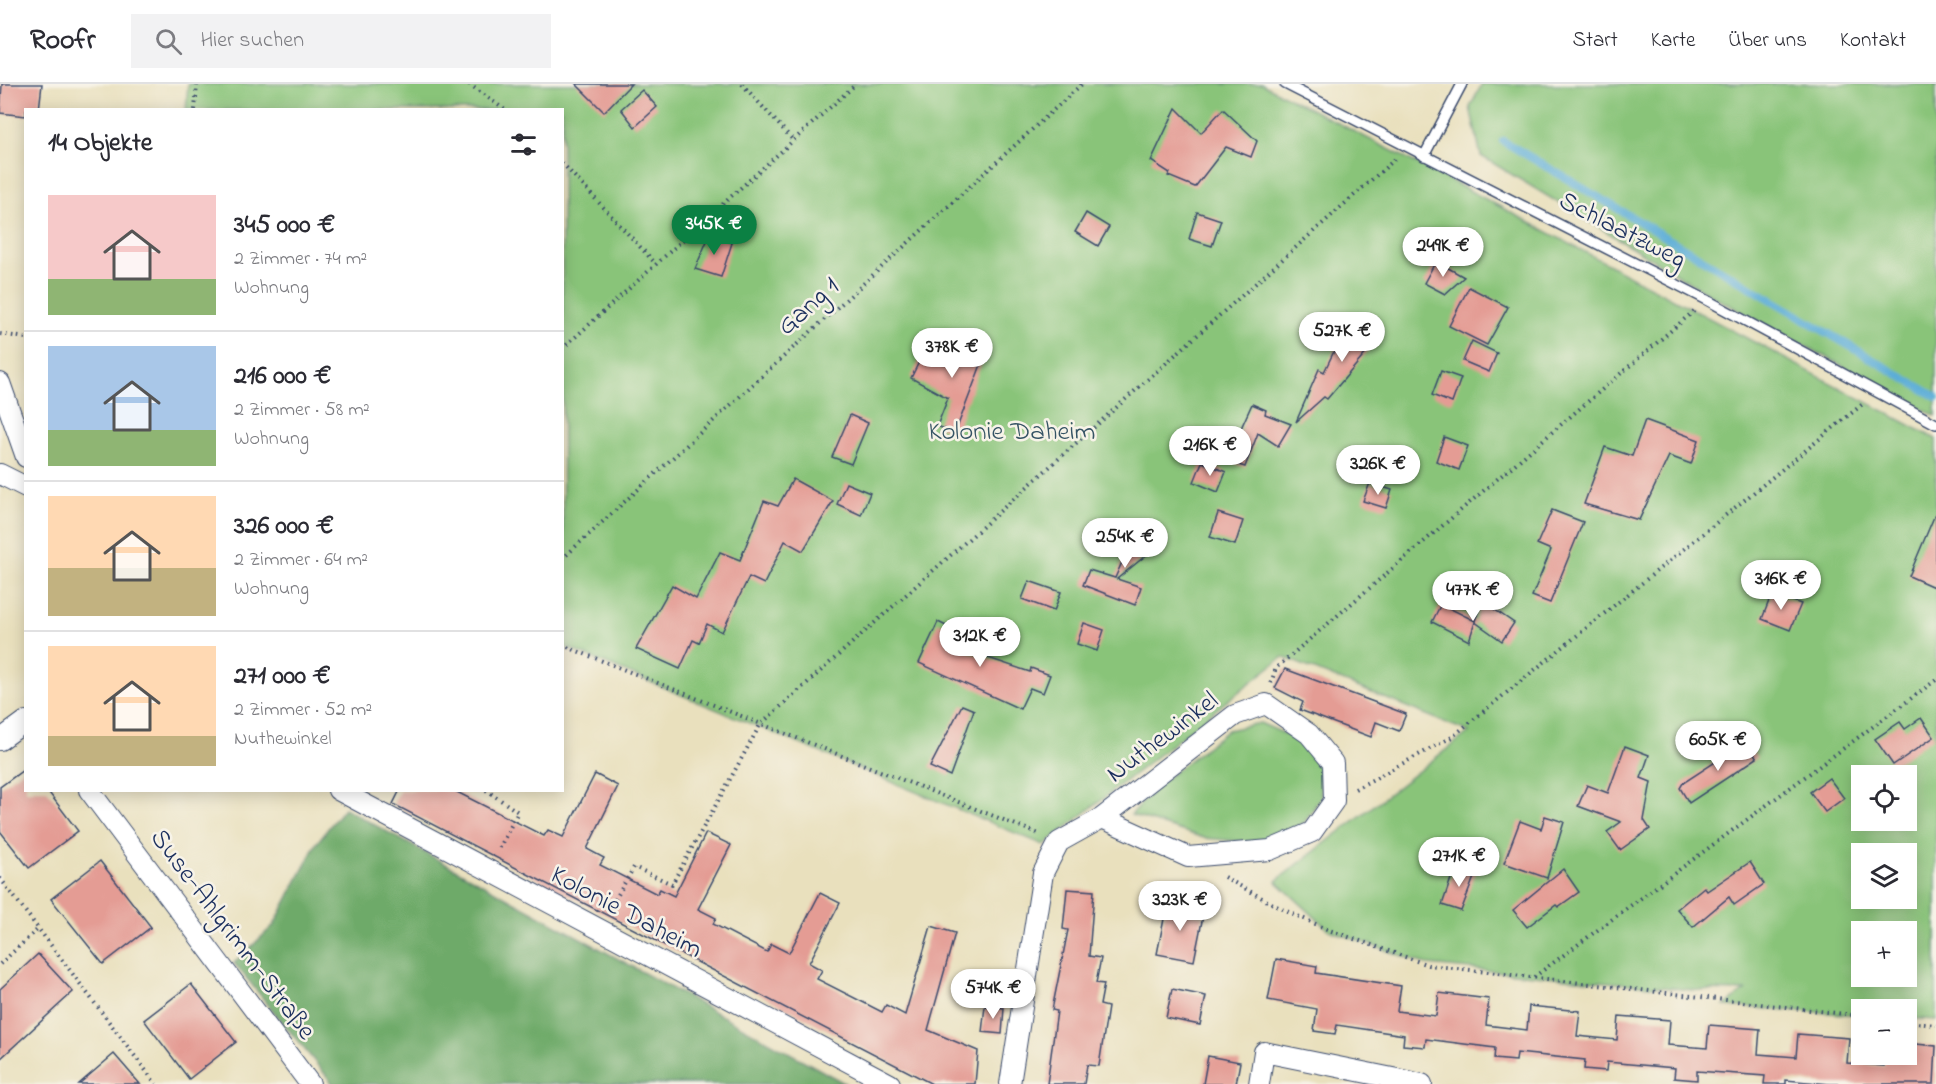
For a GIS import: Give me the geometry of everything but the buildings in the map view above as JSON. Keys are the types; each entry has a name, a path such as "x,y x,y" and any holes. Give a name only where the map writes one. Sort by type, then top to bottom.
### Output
{"street":[{"path":"0,383 19,425 24,448"},
{"path":"0,474 24,485"},
{"path":"1266,704 1309,734 1333,763 1334,801"},
{"name":"Nuthewinkel","path":"1059,842 1102,818 1235,715 1266,704"},
{"path":"0,740 24,722"},
{"name":"Suse-Ahlgrimm-Straße","path":"91,792 310,1084"},
{"name":"Kolonie Daheim","path":"342,792 890,1084"},
{"name":"Nuthewinkel","path":"1102,818 1188,857 1270,850 1312,832 1334,801"},
{"path":"1010,1084 1043,873 1059,842"},
{"path":"1258,1084 1264,1052 1422,1084"}],"lane":[{"name":"Schlaatzweg","path":"1285,84 1707,300 1936,424"},
{"path":"1424,156 1462,84"}],"path":[{"path":"195,108 197,84"},
{"path":"469,84 502,108"},
{"path":"742,84 793,140"},
{"path":"564,347 856,84"},
{"name":"Gang 1","path":"564,557 1082,84"},
{"path":"598,928 633,867 672,884 760,725 1407,147"},
{"path":"564,165 656,264"},
{"path":"1266,704 1276,668 1707,300"},
{"path":"0,334 24,338"},
{"path":"1334,801 1452,737 1877,392"},
{"path":"564,646 1059,842"},
{"path":"1534,977 1936,680"},
{"path":"488,871 518,812 489,792"},
{"path":"1219,874 1282,909 1320,926 1428,965 1851,1015"},
{"path":"0,879 156,1084"},
{"path":"0,964 38,928"},
{"path":"1917,1023 1936,1025"}],"green space":[{"name":"Kolonie Daheim","path":"188,84 1262,84 1480,196 1936,439 1936,1020 1917,1019 1917,999 1851,999 1851,1014 1724,1006 1745,991 1693,990 1428,965 1329,930 1276,881 1469,732 1283,657 1044,845 564,646 564,108 186,108"},
{"path":"1482,84 1936,84 1936,416 1716,298 1481,156 1470,107"},
{"path":"1260,723 1299,740 1319,760 1321,797 1304,823 1259,843 1204,838 1131,815 1158,785 1228,730"},
{"path":"344,808 846,1084 333,1084 234,963 274,925 316,844"}],"waterway":[{"path":"1503,141 1936,397"}]}
